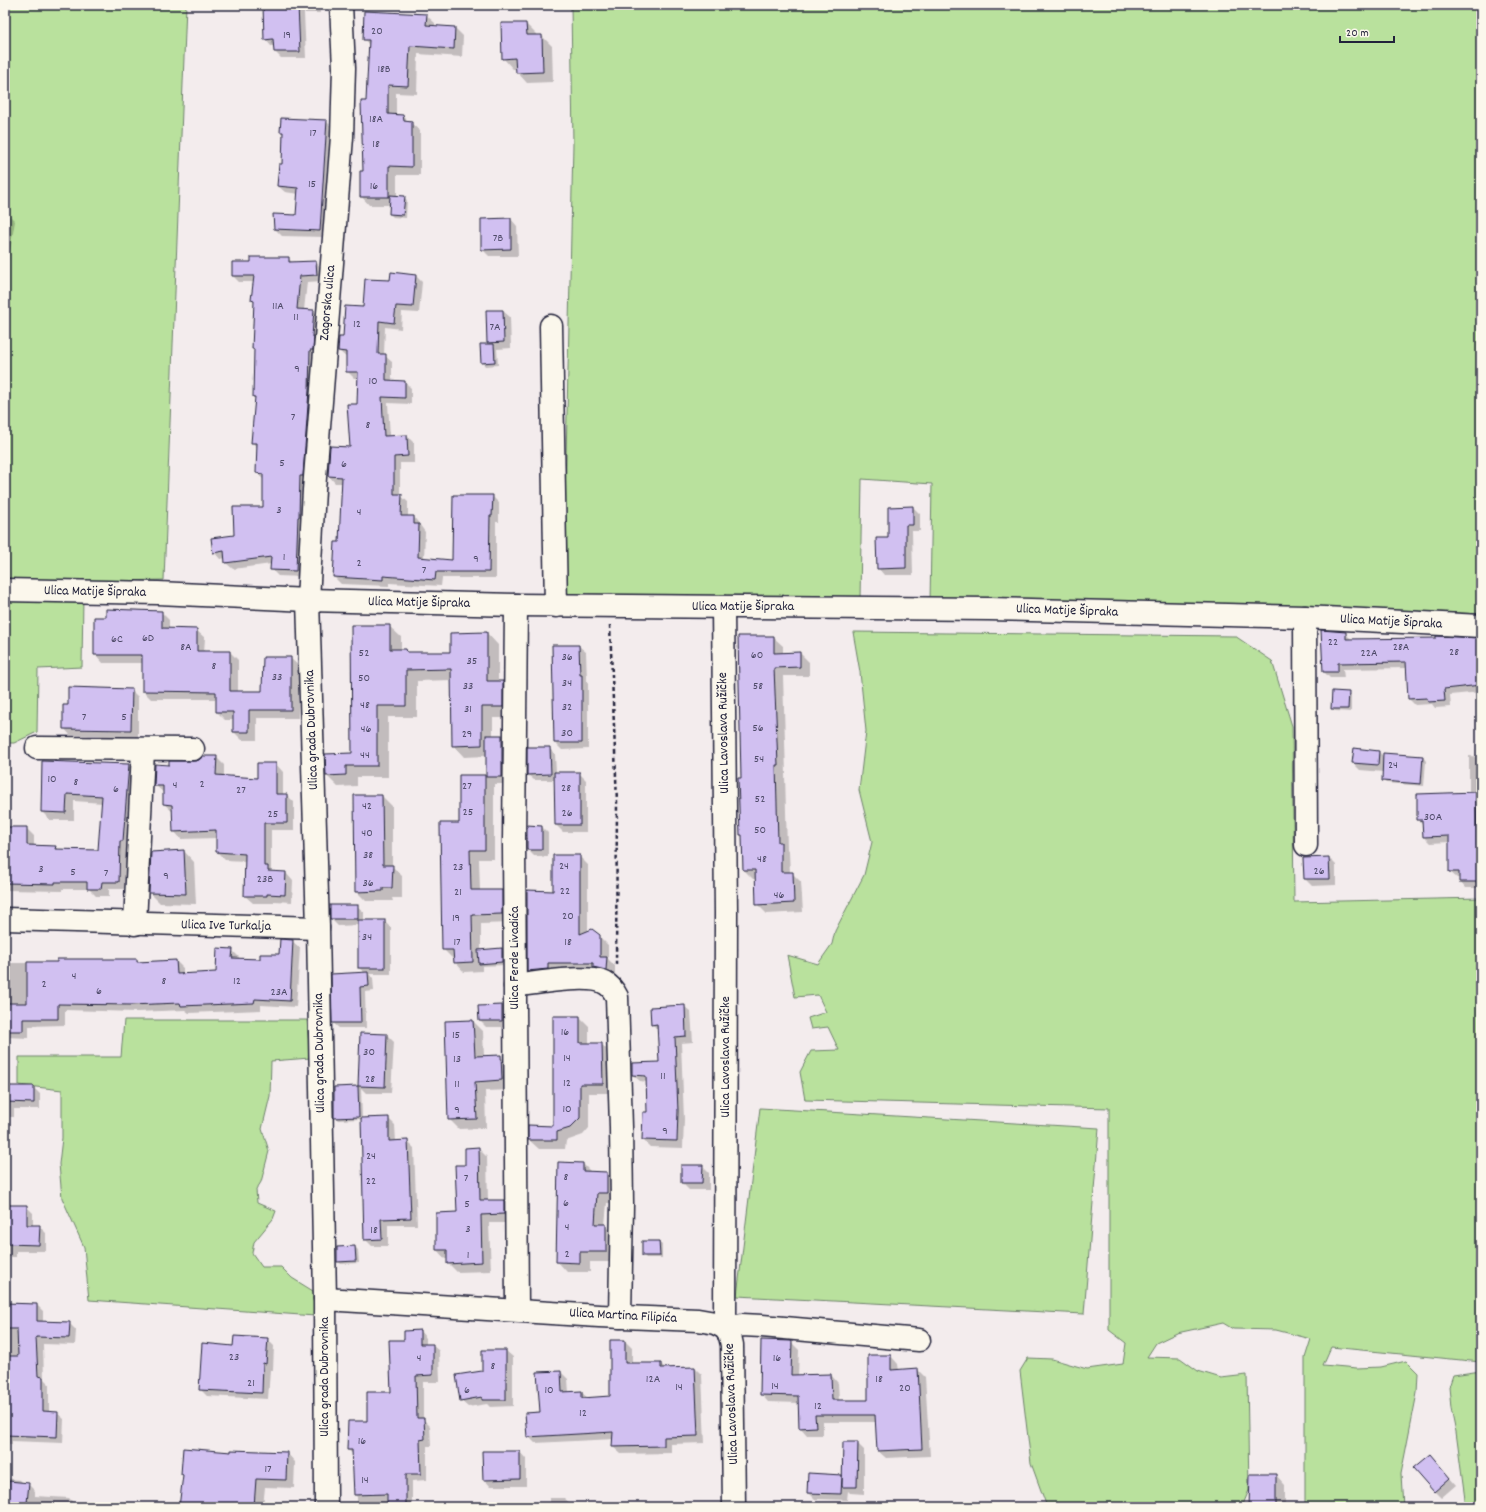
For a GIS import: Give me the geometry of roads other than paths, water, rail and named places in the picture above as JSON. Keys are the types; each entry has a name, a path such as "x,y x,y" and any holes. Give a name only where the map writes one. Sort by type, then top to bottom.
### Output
{"street":[{"name":"Zagorska ulica","path":"308,600 315,482 342,137 344,68 341,5"},
{"path":"550,326 556,606"},
{"name":"Ulica Matije Šipraka","path":"5,590 158,593 308,600 556,606 989,609 1305,617 1481,626"},
{"name":"Ulica grada Dubrovnika","path":"308,600 318,928 325,1300 326,1507"},
{"name":"Ulica Ferde Livadića","path":"516,605 514,844 517,1310"},
{"name":"Ulica Lavoslava Ružičke","path":"723,607 726,912 726,1328 730,1336 732,1351 734,1507"},
{"path":"1305,617 1306,845"},
{"path":"37,748 143,750 193,749"},
{"path":"135,924 143,750"},
{"name":"Ulica Ive Turkalja","path":"5,919 135,924 318,928"},
{"path":"515,986 548,981 594,980 600,981 611,987 617,997 622,1204 620,1316"},
{"name":"Ulica Martina Filipića","path":"325,1300 706,1320 715,1322 726,1328"},
{"path":"726,1328 742,1325 762,1326 919,1340"}]}
